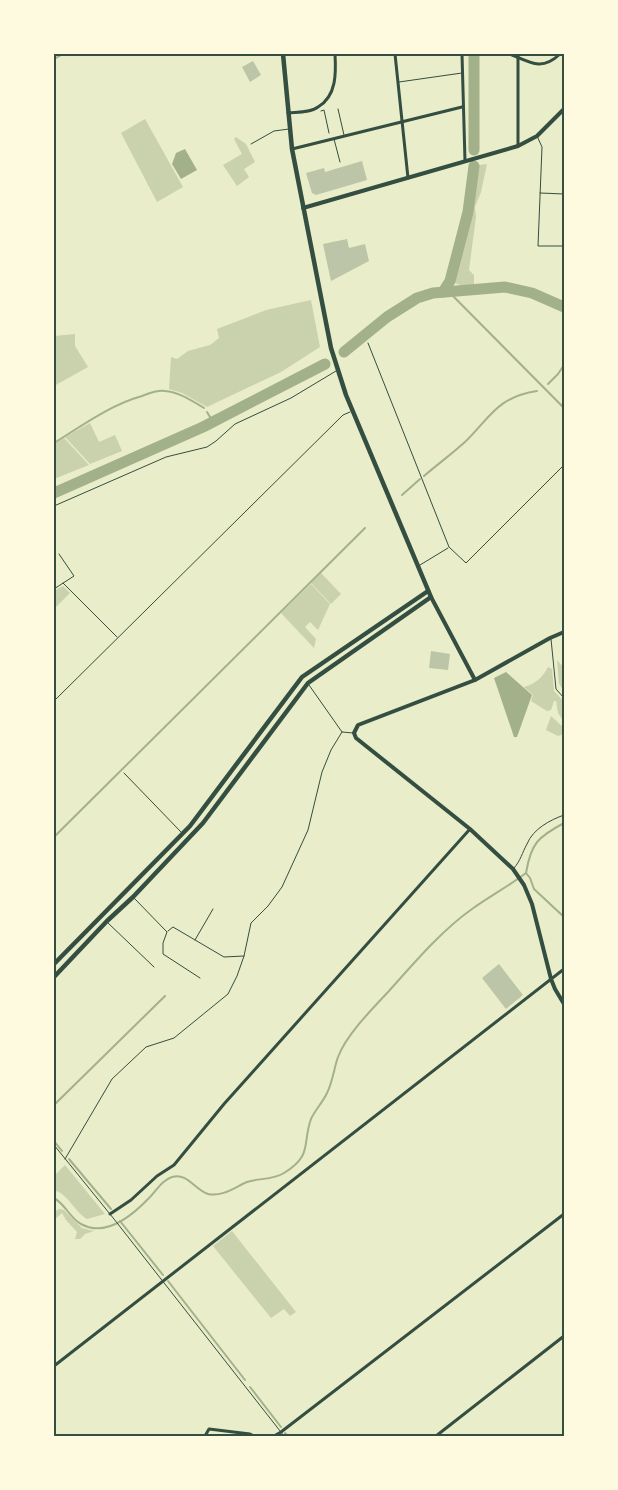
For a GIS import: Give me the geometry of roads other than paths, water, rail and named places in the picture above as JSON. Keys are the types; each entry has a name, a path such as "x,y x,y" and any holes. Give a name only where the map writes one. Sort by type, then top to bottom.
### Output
{"main road":[{"path":"54,976 107,921 134,897 203,823 308,683 431,597 353,410 331,348 292,149 283,54"},
{"path":"54,964 190,826 302,677 428,591"}],"street":[{"path":"288,114 318,108 324,102 335,83 335,54"},
{"path":"395,54 408,178"},
{"path":"462,54 465,161"},
{"path":"510,54 518,55 539,65 551,62 560,54"},
{"path":"518,55 518,146"},
{"path":"292,149 462,107"},
{"path":"303,208 518,146 537,136 564,109"},
{"path":"431,597 475,680"},
{"path":"564,632 475,680 358,725 354,733 356,738 470,829 513,868 524,885 532,904 555,989 564,1004"},
{"path":"110,1214 131,1200 156,1176 174,1165 224,1104 470,829"},
{"path":"54,1366 564,969"},
{"path":"274,1436 564,1214"},
{"path":"436,1436 564,1336"},
{"path":"205,1436 208,1430 254,1436"}],"lane":[{"path":"398,82 462,73"},
{"path":"338,109 344,136"},
{"path":"251,144 274,131 289,129"},
{"path":"537,136 542,147 538,246 564,246"},
{"path":"334,138 340,162"},
{"path":"540,193 564,194"},
{"path":"368,343 449,547 466,564 564,465"},
{"path":"54,506 166,457 207,447 235,424 291,398 337,369"},
{"path":"54,700 343,415 353,410"},
{"path":"417,566 449,547"},
{"path":"54,589 74,576 59,554"},
{"path":"62,583 117,637"},
{"path":"550,638 556,689 564,698"},
{"path":"308,683 342,732"},
{"path":"342,732 354,733"},
{"path":"65,1159 112,1079 146,1047 174,1038 228,994 244,956 252,923 282,887 308,830 322,772 331,750 342,732"},
{"path":"124,773 183,833"},
{"path":"513,868 520,861 527,841 537,830 544,824 564,815"},
{"path":"134,897 167,932"},
{"path":"195,940 213,909"},
{"path":"107,921 154,967"},
{"path":"200,978 163,954 162,943 167,932 173,928 224,957 244,956"},
{"path":"54,1145 284,1436"}],"waterway":[{"path":"54,59 63,54"},
{"path":"474,54 474,150"},
{"path":"443,292 450,281 468,212 474,166"},
{"path":"344,352 387,317 417,298 433,293 505,287 532,293 564,307"},
{"path":"449,292 564,408"},
{"path":"54,493 203,427 325,364"},
{"path":"548,384 564,365"},
{"path":"424,476 466,441 496,409 513,398 537,391"},
{"path":"54,443 108,410 154,392 175,393 204,408"},
{"path":"207,412 213,422"},
{"path":"402,495 420,479"},
{"path":"54,837 365,528"},
{"path":"54,1198 81,1224 90,1228 100,1228 110,1226 128,1217 162,1183 172,1177 177,1176 187,1179 203,1192 213,1195 224,1193 247,1182 280,1175 293,1167 303,1155 311,1119 327,1093 338,1057 354,1030 439,937 461,917 526,873 530,854 537,842 548,832 564,823"},
{"path":"526,873 534,889 564,917"},
{"path":"54,1105 165,996"},
{"path":"54,1141 62,1151"},
{"path":"69,1159 111,1209"},
{"path":"120,1221 163,1275"},
{"path":"168,1281 245,1380"},
{"path":"250,1387 281,1427"},
{"path":"285,1433 288,1436"}]}
